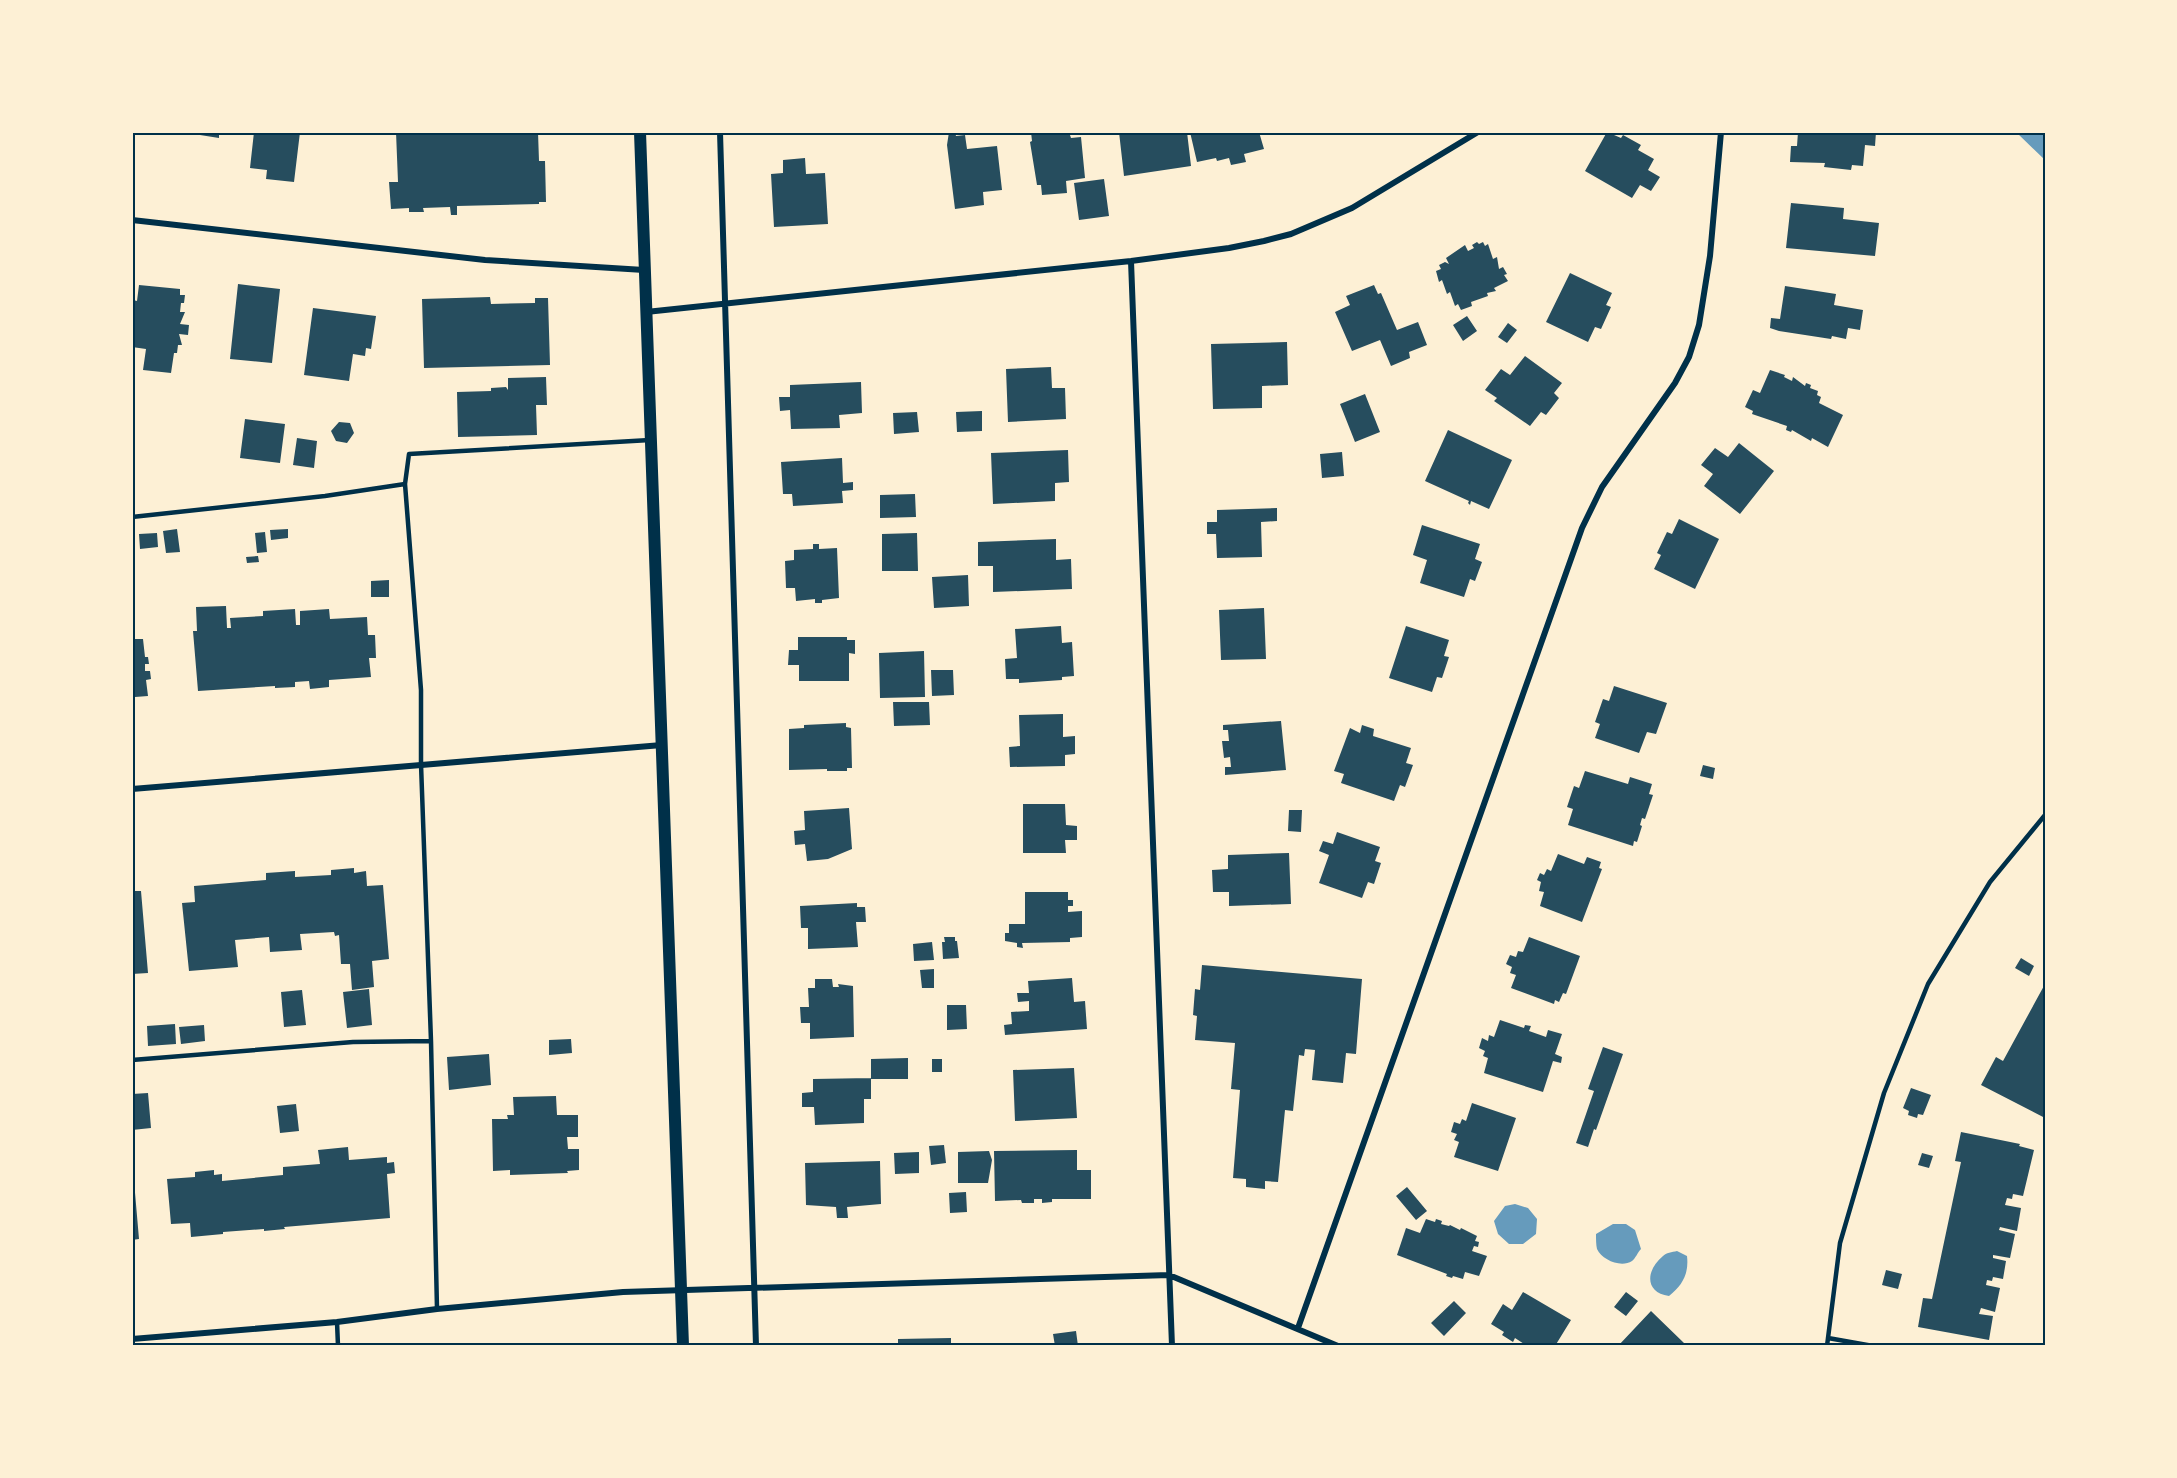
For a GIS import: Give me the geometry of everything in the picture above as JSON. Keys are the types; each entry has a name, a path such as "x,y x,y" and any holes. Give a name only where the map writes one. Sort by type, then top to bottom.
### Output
{"main road":[{"path":"640,132 683,1346"}],"street":[{"path":"720,132 756,1346"},
{"path":"646,312 1131,261 1229,248 1290,234 1352,208 1478,132"},
{"path":"1298,1328 1582,528 1602,487 1675,383 1689,357 1699,325 1709,267 1721,132"},
{"path":"132,220 485,261 645,270"},
{"path":"1131,261 1172,1346"},
{"path":"132,789 662,745"},
{"path":"132,1339 337,1322 623,1292 1169,1275 1338,1346"}],"lane":[{"path":"437,1310 431,1041 421,764 421,690 405,484 409,454 651,440"},
{"path":"132,517 325,496 405,484"},
{"path":"1827,1346 1840,1243 1884,1093 1928,984 1990,882 2045,815"},
{"path":"132,1060 353,1042 431,1041"},
{"path":"337,1322 338,1346"},
{"path":"1828,1338 1873,1346"}],"water":[{"path":"2016,132 2045,132 2045,160"},
{"path":"1515,1204 1528,1208 1537,1219 1536,1234 1523,1244 1509,1244 1498,1234 1494,1221 1505,1206"},
{"path":"1613,1224 1626,1224 1635,1230 1641,1249 1628,1263 1612,1262 1597,1249 1596,1234"},
{"path":"1677,1251 1687,1256 1686,1273 1678,1288 1669,1296 1661,1294 1655,1290 1650,1280 1653,1268 1667,1253"}],"building":[{"path":"181,132 219,132 219,138"},
{"path":"254,132 300,132 294,182 266,179 267,170 250,168"},
{"path":"396,132 538,132 539,161 545,161 546,202 457,206 457,215 451,215 450,207 423,208 424,212 409,212 409,208 391,209 389,182 398,182"},
{"path":"949,132 955,132 956,136 965,135 967,149 997,146 1002,190 983,192 984,205 955,209 947,145"},
{"path":"1031,132 1069,132 1071,138 1081,137 1085,178 1066,181 1067,193 1042,195 1041,185 1037,185 1030,142 1032,141"},
{"path":"1119,132 1187,132 1191,166 1124,176"},
{"path":"1190,132 1259,132 1264,149 1244,154 1246,162 1231,165 1229,158 1197,162"},
{"path":"1607,132 1621,138 1623,135 1641,145 1638,150 1654,159 1648,170 1660,177 1651,191 1640,185 1632,198 1585,171"},
{"path":"1798,132 1876,132 1875,146 1865,145 1863,166 1852,165 1851,170 1824,167 1825,163 1790,162 1791,146 1797,146"},
{"path":"805,158 806,174 825,173 828,224 774,227 771,174 783,173 783,160"},
{"path":"1104,179 1109,216 1079,220 1074,183"},
{"path":"1791,203 1844,208 1843,219 1879,223 1875,256 1786,248"},
{"path":"1477,242 1479,244 1483,242 1485,246 1488,244 1493,259 1497,257 1499,269 1503,267 1508,281 1494,288 1496,291 1487,293 1488,296 1471,302 1472,306 1461,310 1458,304 1455,306 1450,292 1447,294 1442,280 1439,282 1436,271 1441,269 1439,265 1445,262 1449,264 1446,258 1465,245 1468,251 1474,248 1472,245"},
{"path":"1570,273 1612,293 1606,305 1611,307 1601,329 1595,327 1588,342 1546,322"},
{"path":"238,284 280,289 272,363 230,359"},
{"path":"139,285 180,289 180,295 185,295 180,312 185,312 180,324 189,325 188,335 179,334 182,345 178,345 177,353 174,353 171,373 143,370 146,349 132,347 133,300 137,301"},
{"path":"1374,285 1378,294 1381,293 1397,330 1418,322 1427,345 1409,352 1410,358 1391,366 1380,340 1352,351 1335,312 1350,305 1346,296"},
{"path":"1785,286 1836,294 1834,305 1863,310 1860,330 1848,328 1846,339 1832,336 1831,339 1770,328 1771,318 1780,319"},
{"path":"490,297 491,304 535,303 535,298 548,298 550,365 424,368 422,299"},
{"path":"313,308 376,316 371,349 366,348 365,356 353,354 349,381 304,375"},
{"path":"1467,316 1477,331 1463,341 1453,325"},
{"path":"1508,323 1517,330 1507,343 1498,337"},
{"path":"1287,342 1288,385 1262,386 1262,408 1213,409 1211,344"},
{"path":"1525,356 1562,383 1554,393 1559,398 1546,415 1541,412 1530,426 1494,401 1497,398 1485,390 1501,369 1510,375"},
{"path":"1051,367 1052,388 1065,388 1066,419 1008,422 1006,369"},
{"path":"1770,370 1785,375 1784,377 1792,381 1793,377 1805,386 1806,383 1811,385 1810,388 1818,391 1817,395 1821,397 1819,403 1843,415 1828,447 1812,438 1811,441 1792,430 1791,432 1786,430 1787,426 1752,414 1753,411 1745,407 1753,390 1760,393"},
{"path":"546,377 547,405 536,405 537,435 458,437 457,392 491,391 491,388 506,387 508,390 508,378"},
{"path":"861,382 862,413 839,415 840,428 791,429 790,410 780,411 779,397 790,397 790,385"},
{"path":"1365,394 1380,432 1355,442 1340,404"},
{"path":"982,411 982,431 957,432 956,412"},
{"path":"917,412 919,432 894,434 893,413"},
{"path":"245,419 285,424 280,463 240,458"},
{"path":"339,422 350,423 354,433 347,443 336,441 331,431"},
{"path":"1448,430 1512,460 1489,509 1471,501 1470,505 1469,501 1425,481"},
{"path":"297,438 317,441 314,468 293,465"},
{"path":"1739,443 1774,471 1740,514 1704,486 1713,474 1701,465 1715,448 1728,457"},
{"path":"1068,450 1069,482 1055,483 1055,501 993,504 991,453"},
{"path":"1342,452 1344,476 1322,478 1320,454"},
{"path":"842,458 843,483 853,482 853,490 842,491 843,503 793,506 792,494 783,494 781,462"},
{"path":"915,494 916,517 880,518 880,495"},
{"path":"1277,508 1277,521 1261,522 1262,557 1217,558 1216,534 1207,534 1207,522 1217,522 1217,510"},
{"path":"1679,519 1719,539 1695,589 1654,569 1661,555 1657,553 1667,532 1672,534"},
{"path":"1422,525 1480,544 1475,559 1482,562 1475,581 1470,579 1464,597 1420,583 1427,560 1413,555"},
{"path":"177,529 180,552 166,553 163,531"},
{"path":"288,529 288,538 271,540 270,530"},
{"path":"265,532 267,552 257,553 255,533"},
{"path":"157,533 158,547 140,549 139,534"},
{"path":"917,533 918,571 882,571 882,534"},
{"path":"1056,539 1056,560 1071,559 1072,589 993,592 993,566 978,566 978,542"},
{"path":"813,544 819,544 819,549 837,548 839,598 822,600 822,603 815,603 815,599 796,601 795,588 786,588 785,561 794,560 794,550 813,549"},
{"path":"258,556 259,562 247,563 246,557"},
{"path":"968,575 969,606 934,608 932,577"},
{"path":"389,580 389,597 371,597 371,581"},
{"path":"226,606 227,628 231,628 230,618 263,616 263,611 295,609 296,625 300,625 300,611 329,609 330,619 367,617 368,635 375,635 376,658 369,658 371,677 329,680 329,687 310,689 309,681 295,682 295,687 275,688 275,686 198,691 193,631 197,631 196,607"},
{"path":"1264,608 1266,659 1221,660 1219,610"},
{"path":"1061,626 1062,643 1072,642 1074,676 1062,677 1062,680 1019,683 1019,679 1006,679 1005,659 1017,658 1015,629"},
{"path":"1406,626 1449,640 1444,656 1449,657 1442,678 1437,677 1432,692 1389,678"},
{"path":"798,637 847,637 847,640 855,640 855,654 849,653 849,681 799,681 799,665 788,665 789,650 798,650"},
{"path":"132,639 143,639 145,657 148,657 149,664 145,664 145,671 150,671 151,679 146,680 148,696 135,697 135,701 132,701"},
{"path":"924,651 925,697 880,698 879,653"},
{"path":"931,670 953,670 954,695 932,696"},
{"path":"1614,686 1667,703 1656,734 1647,732 1639,753 1595,738 1600,724 1595,722 1603,699 1609,701"},
{"path":"893,702 929,702 930,725 894,726"},
{"path":"1063,714 1063,737 1075,736 1075,754 1065,755 1065,766 1010,767 1009,747 1020,746 1019,715"},
{"path":"1281,721 1286,770 1225,775 1225,767 1231,767 1230,757 1224,758 1222,741 1229,741 1228,730 1223,730 1223,725"},
{"path":"846,723 846,727 851,728 852,768 847,768 847,771 789,770 789,729 804,728 804,725"},
{"path":"1362,725 1374,729 1373,736 1411,748 1406,763 1413,765 1405,787 1400,785 1394,801 1341,783 1344,774 1334,771 1350,728 1360,733"},
{"path":"1703,765 1715,768 1713,779 1700,776"},
{"path":"1585,771 1628,784 1630,777 1652,784 1649,794 1653,795 1645,819 1642,818 1637,842 1634,841 1633,846 1568,825 1573,809 1567,807 1574,786 1579,788"},
{"path":"1023,804 1065,804 1066,825 1077,826 1077,840 1065,840 1066,853 1023,853"},
{"path":"849,808 852,849 828,859 807,861 805,844 795,845 794,831 805,830 804,811"},
{"path":"1289,810 1302,810 1301,832 1288,831"},
{"path":"1337,832 1380,847 1375,861 1381,863 1374,884 1368,882 1362,898 1319,883 1329,855 1319,851 1323,841 1333,844"},
{"path":"1289,853 1291,904 1229,906 1229,892 1213,892 1212,870 1228,869 1228,855"},
{"path":"1558,854 1584,864 1587,857 1601,862 1599,868 1602,869 1582,922 1540,906 1544,892 1539,891 1541,882 1537,880 1540,873 1544,875 1547,869 1551,871"},
{"path":"354,868 354,873 366,871 367,886 383,885 389,959 372,961 374,987 352,990 350,964 341,964 339,935 335,936 334,932 300,934 302,950 270,952 269,937 235,940 238,967 189,971 182,903 195,902 194,886 266,880 266,873 295,871 295,877 331,875 331,870"},
{"path":"132,891 141,891 148,973 132,974"},
{"path":"1025,892 1068,892 1068,900 1073,900 1073,906 1068,906 1068,912 1082,911 1082,937 1070,938 1070,942 1022,943 1023,948 1017,947 1017,943 1005,941 1005,933 1009,933 1009,924 1025,924"},
{"path":"857,903 857,907 865,907 866,922 856,922 858,947 808,949 808,928 801,928 800,906"},
{"path":"944,937 955,937 959,958 943,959"},
{"path":"1529,937 1580,956 1566,994 1563,993 1559,1002 1555,1000 1554,1004 1511,988 1516,975 1510,973 1512,967 1506,964 1510,955 1516,957 1518,951 1523,952"},
{"path":"932,942 934,960 914,961 913,944"},
{"path":"2021,958 2034,966 2029,976 2015,968"},
{"path":"1202,965 1362,979 1356,1054 1346,1053 1343,1083 1312,1080 1315,1050 1305,1049 1304,1056 1299,1055 1293,1111 1285,1110 1278,1182 1265,1181 1265,1189 1246,1187 1246,1179 1233,1178 1240,1090 1231,1089 1235,1043 1195,1040 1197,1016 1193,1015 1195,989 1200,990"},
{"path":"934,969 934,988 922,988 920,970"},
{"path":"1072,978 1074,1002 1085,1001 1087,1029 1005,1035 1004,1025 1012,1024 1011,1012 1029,1011 1029,1001 1018,1002 1017,993 1029,993 1028,981"},
{"path":"815,979 832,979 833,987 839,987 838,984 853,986 854,1037 810,1039 810,1023 801,1023 800,1007 809,1007 808,988 815,988"},
{"path":"2045,984 2045,1118 1981,1085 1996,1057 2003,1061"},
{"path":"369,989 372,1025 347,1028 343,992"},
{"path":"302,990 306,1025 284,1027 281,992"},
{"path":"947,1005 966,1005 967,1029 947,1030"},
{"path":"1500,1020 1524,1028 1525,1025 1531,1026 1529,1031 1546,1037 1548,1030 1562,1034 1555,1054 1562,1057 1561,1063 1553,1061 1543,1092 1484,1073 1488,1058 1483,1056 1485,1051 1479,1048 1482,1038 1488,1041 1489,1035 1494,1037"},
{"path":"175,1024 176,1044 148,1046 147,1026"},
{"path":"204,1025 205,1041 181,1044 179,1027"},
{"path":"571,1039 572,1053 549,1055 549,1040"},
{"path":"1603,1047 1623,1054 1588,1147 1576,1143 1594,1091 1588,1089"},
{"path":"489,1054 491,1085 449,1090 447,1057"},
{"path":"908,1058 908,1079 871,1079 871,1059"},
{"path":"932,1059 942,1059 942,1072 932,1072"},
{"path":"1074,1068 1077,1118 1015,1121 1013,1070"},
{"path":"871,1078 871,1099 864,1099 864,1123 815,1125 814,1107 802,1107 802,1093 813,1092 813,1079"},
{"path":"1911,1088 1931,1095 1923,1115 1918,1114 1917,1118 1908,1115 1909,1111 1903,1108"},
{"path":"148,1093 151,1128 132,1130 132,1094"},
{"path":"556,1096 557,1115 578,1115 578,1137 567,1137 568,1149 579,1149 579,1170 567,1171 568,1173 510,1175 510,1170 493,1171 492,1119 508,1119 507,1115 514,1115 513,1097"},
{"path":"1472,1103 1516,1118 1498,1171 1454,1157 1459,1142 1454,1140 1457,1134 1451,1132 1454,1122 1460,1124 1462,1119 1466,1121"},
{"path":"296,1104 299,1131 280,1133 277,1106"},
{"path":"1961,1132 2020,1144 2019,1146 2034,1150 2023,1196 2013,1194 2012,1199 2007,1198 2005,1205 2021,1208 2017,1231 2000,1227 1999,1230 2015,1234 2010,1258 1993,1255 1993,1258 2006,1261 2003,1279 1993,1277 1992,1281 1987,1280 1986,1285 2000,1288 1995,1312 1981,1308 1979,1314 1993,1316 1989,1340 1918,1327 1923,1298 1932,1299 1961,1162 1955,1161"},
{"path":"944,1145 946,1163 931,1165 929,1146"},
{"path":"348,1147 349,1160 387,1157 387,1163 394,1162 395,1173 387,1174 390,1218 284,1227 285,1229 264,1231 264,1229 223,1232 223,1234 191,1237 190,1223 171,1224 167,1179 195,1177 195,1172 214,1170 214,1175 222,1174 222,1181 283,1175 283,1167 320,1164 318,1150"},
{"path":"1077,1150 1077,1170 1091,1170 1091,1199 1052,1199 1052,1202 1042,1203 1042,1199 1034,1199 1034,1203 1022,1203 1021,1200 995,1201 994,1151"},
{"path":"989,1151 992,1160 988,1183 958,1183 958,1152"},
{"path":"919,1152 919,1173 895,1174 894,1153"},
{"path":"1922,1153 1933,1156 1929,1168 1918,1165"},
{"path":"880,1161 881,1204 847,1207 848,1218 837,1218 836,1207 806,1205 805,1163"},
{"path":"132,1181 134,1181 139,1239 132,1240"},
{"path":"1407,1187 1427,1211 1416,1220 1396,1196"},
{"path":"966,1192 967,1212 950,1213 949,1193"},
{"path":"1426,1219 1435,1222 1436,1219 1442,1221 1441,1224 1460,1230 1461,1228 1477,1236 1475,1241 1479,1242 1478,1247 1474,1246 1472,1251 1487,1256 1479,1276 1465,1272 1463,1279 1453,1276 1452,1278 1397,1255 1406,1228 1420,1233"},
{"path":"1886,1270 1902,1274 1898,1289 1882,1285"},
{"path":"1523,1292 1571,1320 1555,1346 1527,1346 1515,1338 1513,1342 1502,1335 1504,1332 1491,1324 1503,1304 1512,1310"},
{"path":"1626,1292 1638,1301 1626,1316 1614,1307"},
{"path":"1454,1301 1466,1313 1444,1336 1431,1323"},
{"path":"1651,1311 1685,1344 1684,1346 1618,1346"},
{"path":"1076,1331 1078,1346 1055,1346 1053,1334"},
{"path":"951,1338 951,1346 898,1346 898,1339"}]}
